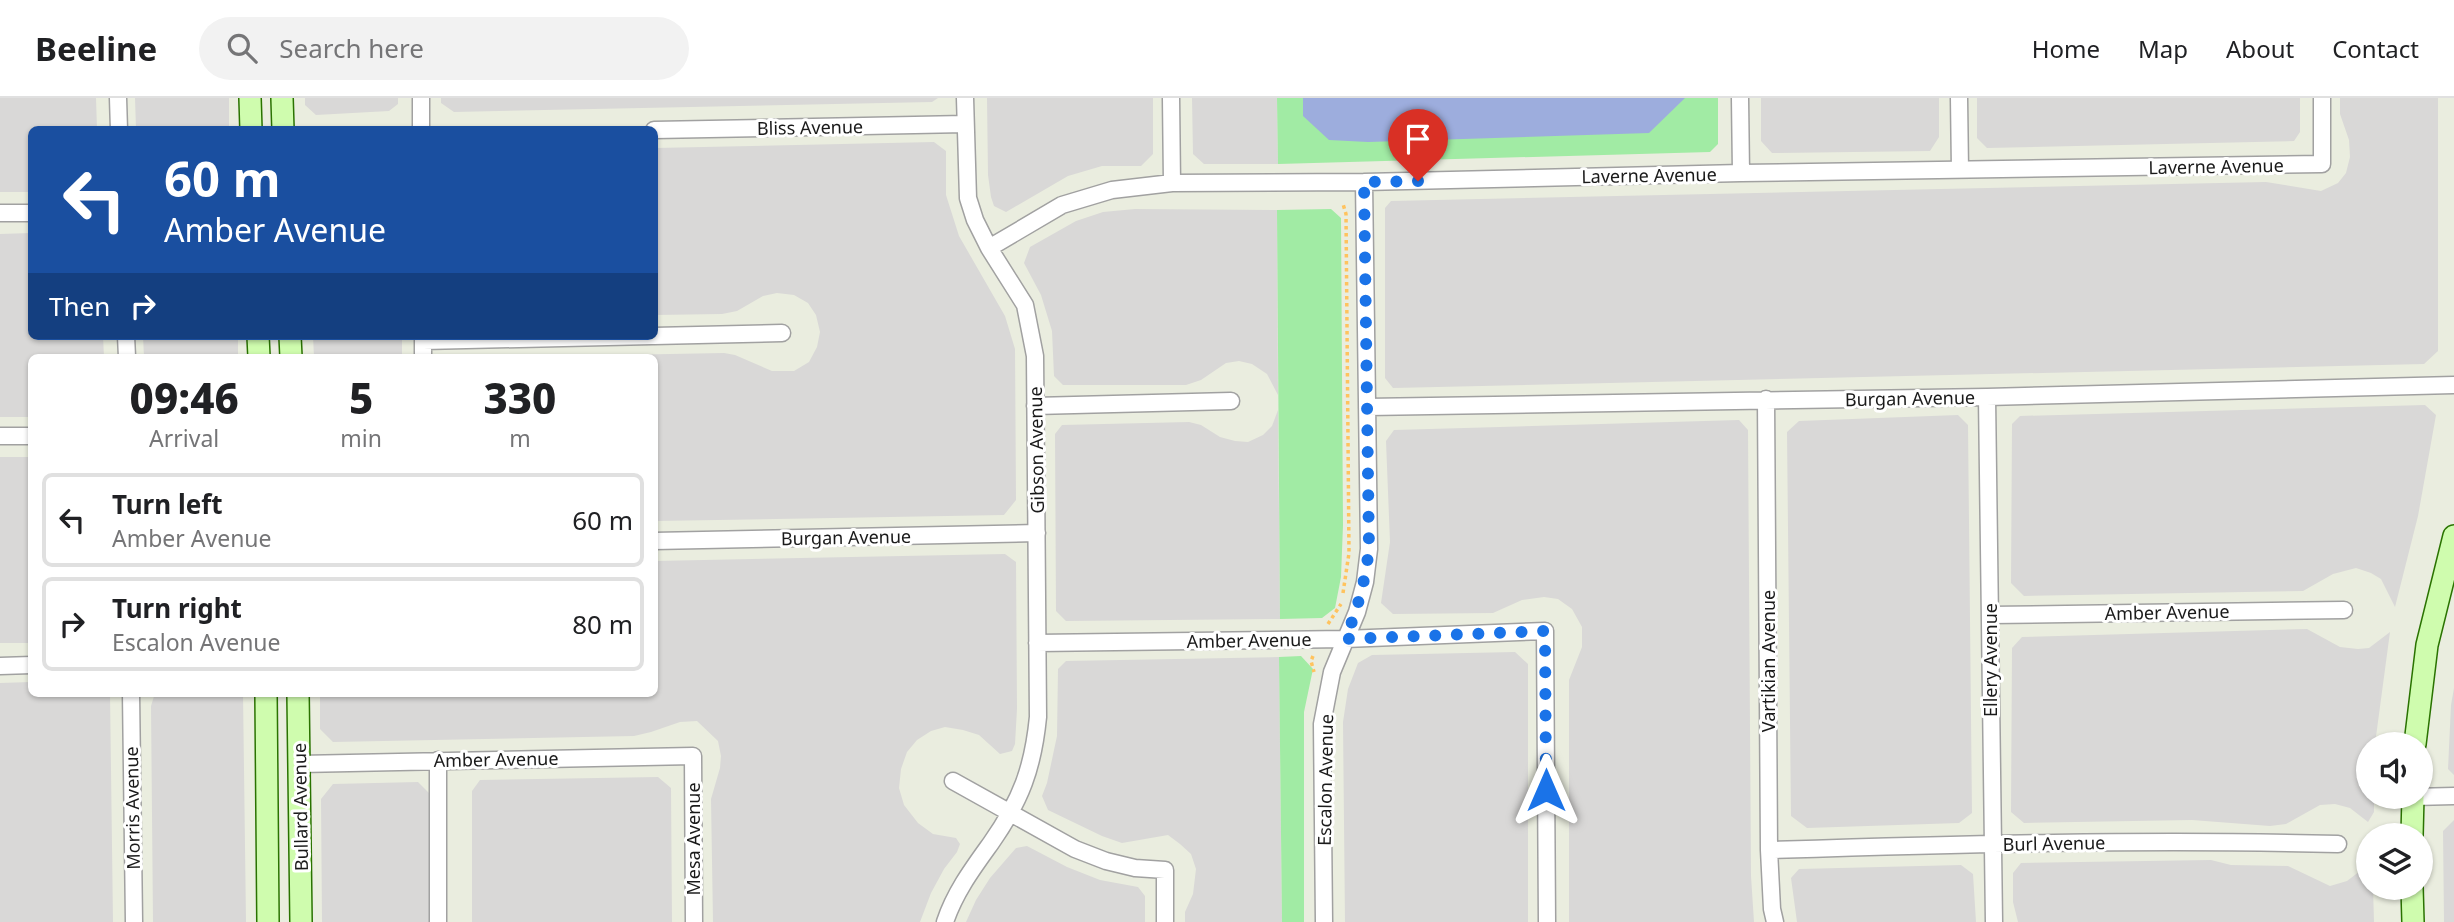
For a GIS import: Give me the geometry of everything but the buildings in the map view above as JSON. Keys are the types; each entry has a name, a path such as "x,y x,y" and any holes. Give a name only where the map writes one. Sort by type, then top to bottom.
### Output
{"main road":[{"path":"250,98 251,126"},
{"path":"282,98 283,126"},
{"path":"2416,732 2427,645 2454,536"},
{"name":"Bullard Avenue","path":"266,697 268,922"},
{"name":"Bullard Avenue","path":"299,697 301,922"},
{"path":"2412,900 2413,922"}],"street":[{"path":"118,98 119,126"},
{"path":"421,98 421,126"},
{"name":"Gibson Avenue","path":"945,922 957,893 1010,812 1024,784 1034,753 1038,717 1035,356 1025,305 989,248 968,198 965,98"},
{"path":"1171,98 1172,183"},
{"path":"1740,98 1741,173"},
{"path":"1959,98 1960,170"},
{"name":"Laverne Avenue","path":"989,248 1062,205 1112,190 1172,183 1364,182 2322,164 2322,98"},
{"name":"Bliss Avenue","path":"658,130 965,124"},
{"name":"Escalon Avenue","path":"1324,922 1322,724 1332,672 1362,592 1369,549 1364,182"},
{"path":"0,213 28,213"},
{"path":"658,336 782,333"},
{"path":"423,345 551,340"},
{"name":"Burgan Avenue","path":"1367,407 1987,397 2454,385"},
{"name":"Ellery Avenue","path":"1987,397 1994,922"},
{"name":"Vartikian Avenue","path":"1766,399 1769,850 1775,922"},
{"path":"1035,406 1231,401"},
{"path":"0,436 28,436"},
{"name":"Burgan Avenue","path":"658,541 1037,533"},
{"name":"Amber Avenue","path":"1990,615 2344,610"},
{"name":"Amber Avenue","path":"1037,643 1345,639 1545,631 1547,922"},
{"path":"0,666 28,665"},
{"name":"Morris Avenue","path":"131,697 134,922"},
{"name":"Amber Avenue","path":"300,764 693,756"},
{"name":"Mesa Avenue","path":"693,756 694,922"},
{"path":"438,760 438,922"},
{"path":"953,781 1075,849 1135,868 1165,870 1165,922"},
{"path":"2433,797 2454,796"},
{"name":"Burl Avenue","path":"1769,850 1991,843 2224,841 2338,844"}],"path":[{"path":"1311,684 1315,671 1311,661 1333,614 1341,604 1349,553 1346,214 1343,204"}],"shaded area":[{"path":"0,98 96,98 97,126 28,126 28,192 0,192"},
{"path":"135,98 229,98 229,126 136,126"},
{"path":"305,98 398,98 398,104 389,111 316,115 305,105"},
{"path":"441,98 938,98 932,102 454,112 441,103"},
{"path":"987,98 1153,98 1153,154 1141,166 1102,166 1068,176 1006,212 994,206 991,197 988,175"},
{"path":"1192,98 1277,98 1278,164 1204,164 1193,154"},
{"path":"1761,98 1939,98 1939,137 1930,151 1772,153 1761,141"},
{"path":"1977,98 2300,98 2300,132 2294,141 1987,148 1977,138"},
{"path":"2340,98 2438,98 2438,351 2424,364 1393,388 1385,378 1385,208 1391,201 2266,182 2321,191 2338,183 2346,173 2350,157 2349,140 2340,114"},
{"path":"934,142 946,151 946,195 959,236 1005,316 1015,349 1016,500 1004,515 658,521 658,354 724,353 772,371 794,371 809,362 817,347 820,332 816,315 808,303 794,295 777,293 763,296 737,311 722,314 658,315 658,148"},
{"path":"1135,209 1277,210 1278,395 1267,374 1252,364 1239,361 1226,363 1201,380 1186,385 1063,385 1054,376 1052,331 1041,295 1024,263 1030,247 1076,221 1103,212"},
{"path":"28,233 28,340 103,340 104,354 28,354 28,417 0,417 0,234"},
{"path":"143,340 238,340 238,354 144,354"},
{"path":"313,340 402,340 402,354 314,354"},
{"path":"2425,405 2436,415 2418,516 2395,607 2381,579 2356,568 2333,574 2303,591 2024,596 2011,583 2012,424 2020,416"},
{"path":"1278,410 1280,619 1066,621 1056,611 1055,434 1062,425 1189,422 1201,425 1220,437 1248,442 1263,435 1272,426"},
{"path":"1958,415 1968,425 1972,813 1959,823 1807,828 1791,816 1787,432 1799,421"},
{"path":"1739,420 1748,430 1751,876 1754,922 1569,922 1569,680 1582,647 1582,627 1572,609 1558,599 1544,597 1522,600 1493,613 1393,614 1381,603 1390,542 1386,441 1394,430"},
{"path":"0,457 28,457 28,643 0,643"},
{"path":"1005,554 1016,562 1017,709 1015,744 1012,751 1000,754 979,735 945,727 931,731 917,740 907,752 901,769 899,788 904,805 918,823 933,834 956,838 960,844 931,893 920,922 713,922 711,799 721,756 718,741 697,721 680,722 634,736 333,742 320,729 320,697 658,697 658,561"},
{"path":"2307,629 2340,647 2358,649 2369,648 2390,632 2377,732 2356,732 2356,809 2374,809 2374,812 2368,822 2350,808 2335,804 2320,805 2286,824 2270,826 2192,820 2024,823 2011,812 2012,648 2022,637"},
{"path":"1515,652 1528,664 1528,922 1345,922 1343,722 1348,689 1358,663 1372,655"},
{"path":"1279,657 1282,922 1185,922 1185,912 1193,894 1196,869 1191,854 1180,844 1168,835 1122,843 1048,810 1042,796 1057,736 1058,669 1066,661"},
{"path":"28,682 28,697 110,697 113,922 0,922 0,683"},
{"path":"2454,688 2454,775 2448,769"},
{"path":"154,697 243,697 246,922 153,922 151,706"},
{"path":"658,777 671,788 672,922 472,922 472,791 480,780"},
{"path":"418,782 430,794 431,922 322,922 321,799 333,784"},
{"path":"2454,820 2454,922 2444,922 2443,831"},
{"path":"1027,846 1067,867 1100,880 1138,887 1145,896 1145,922 966,922 990,878 1016,848"},
{"path":"2211,860 2231,865 2288,866 2330,886 2347,881 2356,874 2356,900 2373,900 2374,922 2018,922 2013,902 2013,873 2021,863"},
{"path":"1961,865 1973,874 1976,922 1797,922 1791,878 1799,869"}],"green space":[{"path":"1277,98 1718,98 1718,144 1710,152 1278,164"},
{"path":"1331,209 1341,218 1341,577 1335,608 1322,618 1280,619 1277,210"},
{"path":"1301,656 1313,669 1304,712 1304,922 1282,922 1279,657"}],"water":[{"path":"1303,98 1685,98 1649,133 1368,142 1329,140 1303,116"}],"route":[{"path":"1418,181 1364,182 1369,549 1365,582 1357,612 1345,639 1545,631 1546,790"}]}
